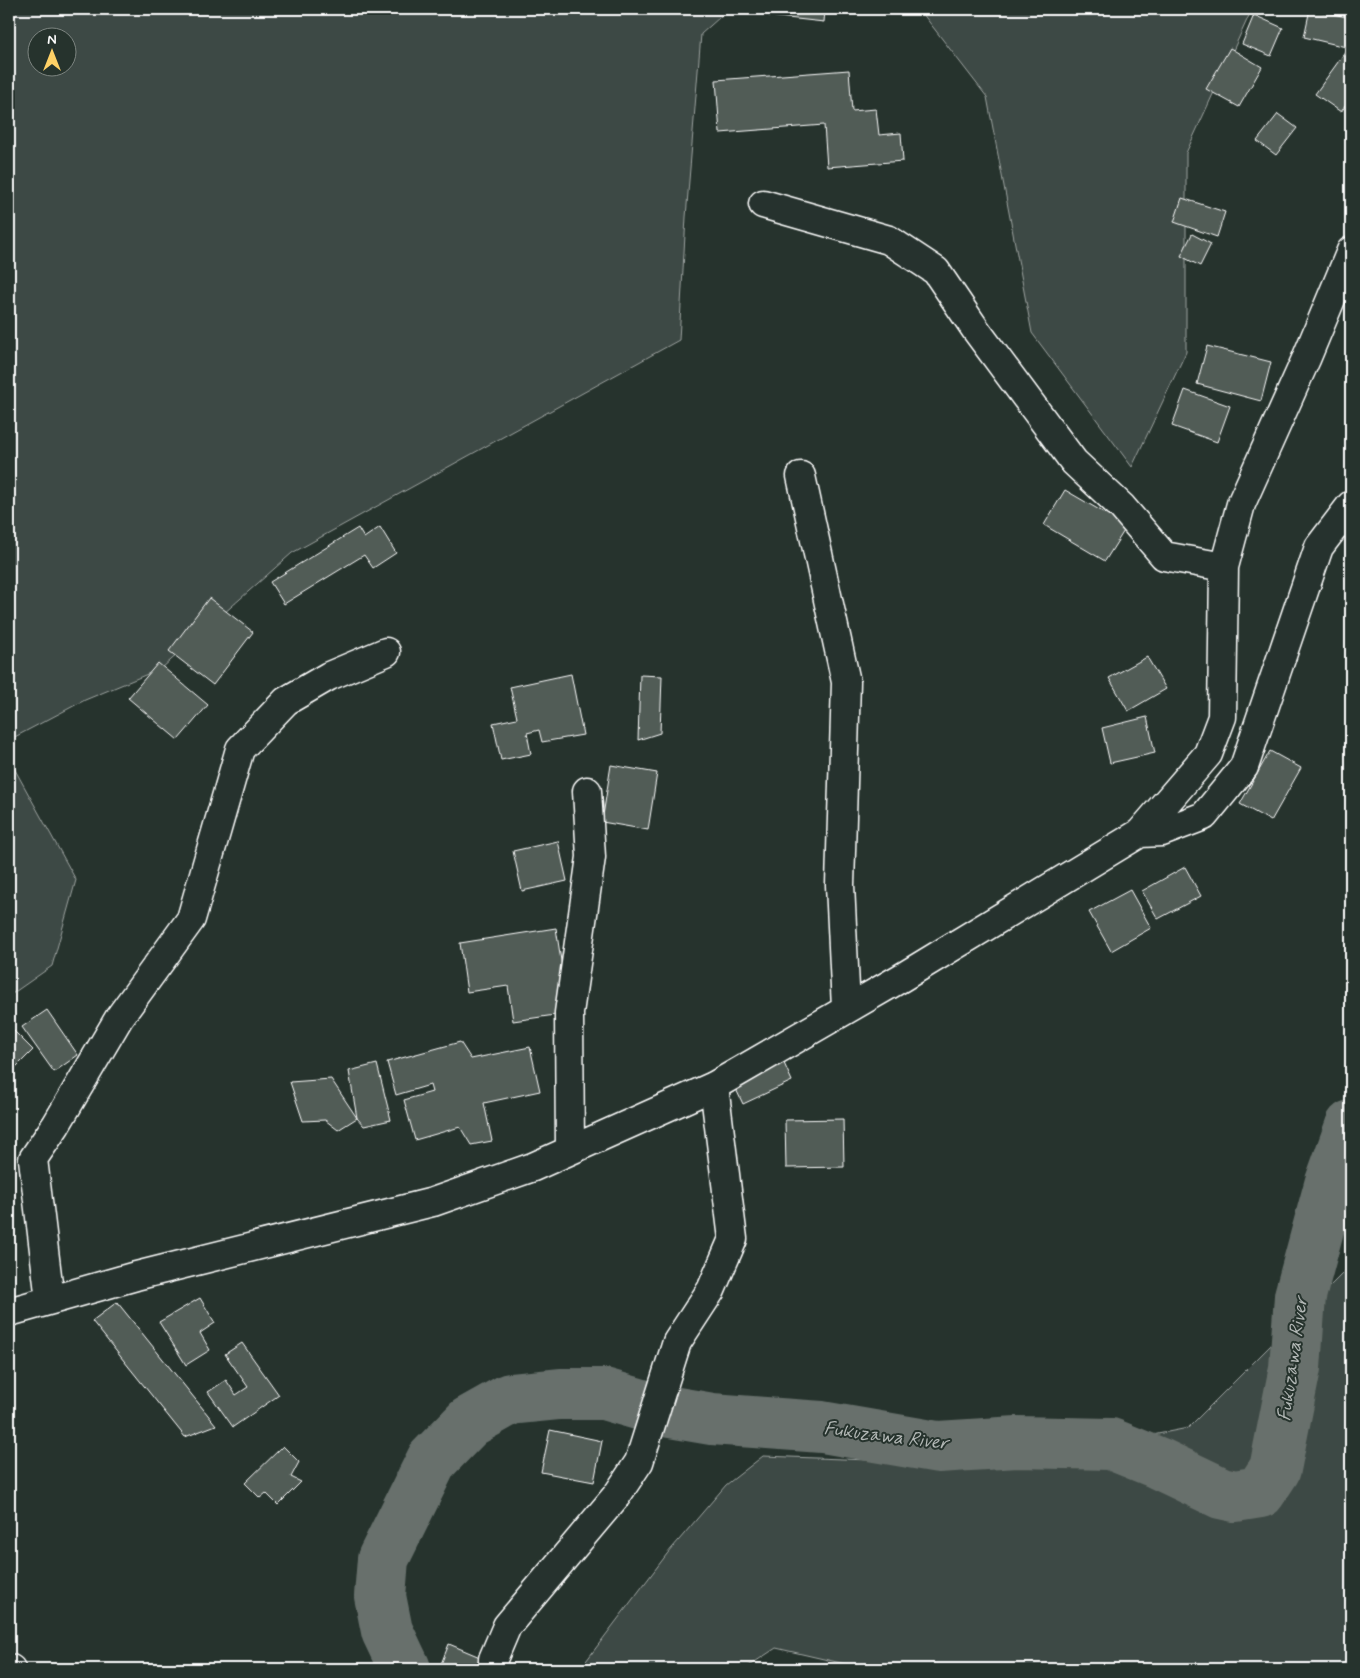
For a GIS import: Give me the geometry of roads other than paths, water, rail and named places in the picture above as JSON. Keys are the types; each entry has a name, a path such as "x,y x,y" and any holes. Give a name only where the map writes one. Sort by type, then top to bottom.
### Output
{"street":[{"path":"764,204 889,240 936,271 976,330 1074,462 1122,507 1164,556 1224,567"},
{"path":"9,1312 136,1276 433,1202 533,1167 714,1086 846,1008 902,978 1140,833 1208,754 1222,716 1224,567 1240,504 1306,359 1351,251"},
{"path":"801,476 846,682 840,885 846,1008"},
{"path":"1140,833 1162,832 1204,816 1244,767 1319,547 1351,505"},
{"path":"50,1300 34,1159 119,1018 191,918 240,749 286,701 329,676 386,652"},
{"path":"570,1150 569,1013 591,857 586,791"},
{"path":"493,1669 493,1659 507,1626 617,1495 639,1462 677,1342 711,1290 733,1239 714,1086"}],"waterway":[{"name":"Fukuzawa River","path":"405,1669 387,1631 380,1596 383,1559 432,1460 469,1422 510,1399 560,1394 604,1394 659,1410 712,1419 822,1427 938,1447 1017,1442 1111,1444 1158,1463 1221,1493 1235,1496 1260,1492 1275,1469 1295,1368 1300,1296 1330,1185 1351,1126"}]}
